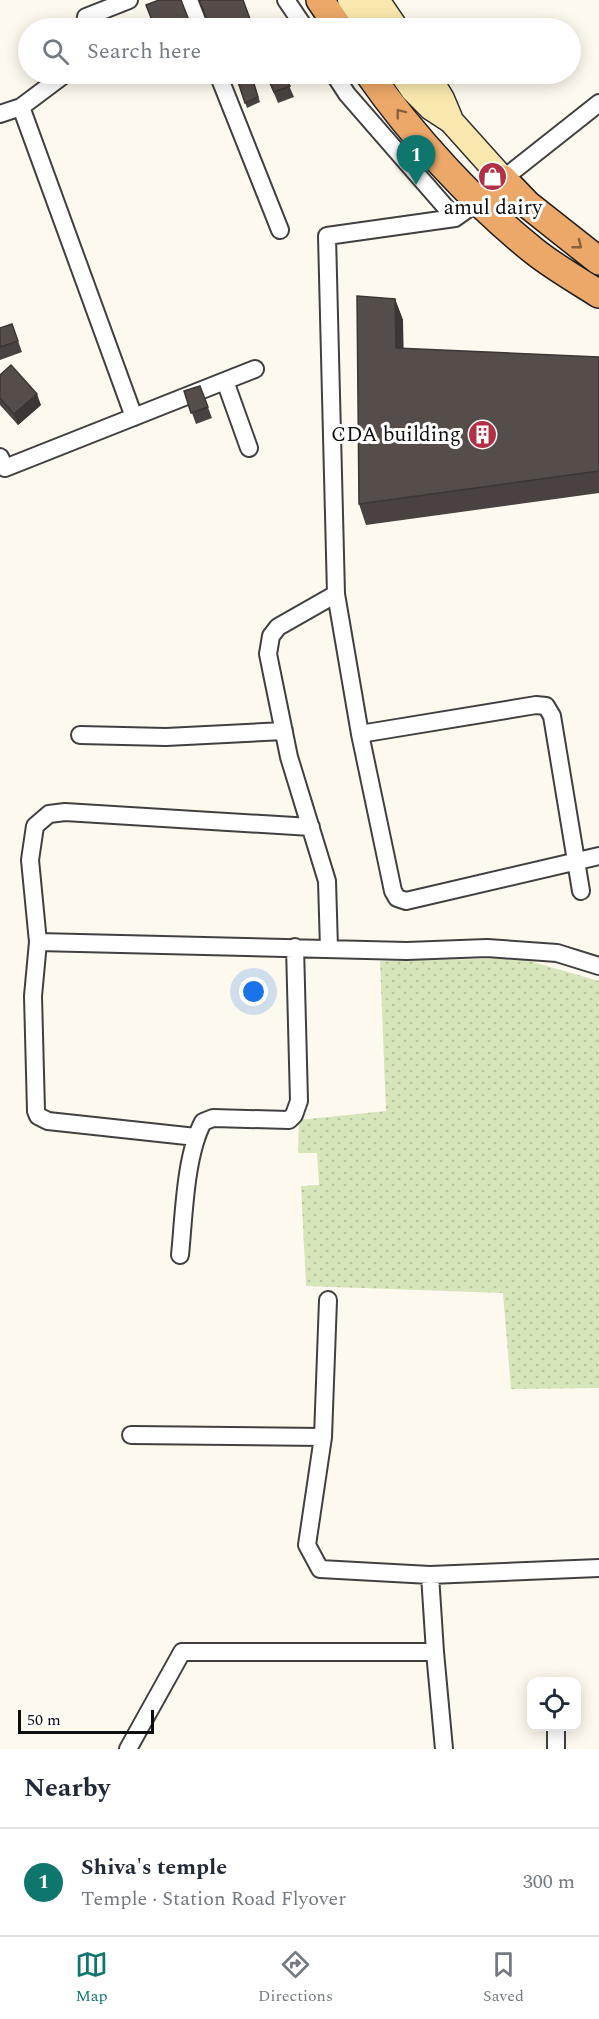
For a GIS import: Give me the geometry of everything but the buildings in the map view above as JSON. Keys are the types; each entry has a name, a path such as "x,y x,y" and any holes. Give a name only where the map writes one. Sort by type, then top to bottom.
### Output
{"highway":[{"path":"320,0 332,18"},
{"path":"377,84 423,142 472,195 534,251 599,294"},
{"path":"472,195 503,179 527,204 599,261"},
{"path":"534,251 552,224"}],"main road":[{"path":"350,0 363,18"},
{"path":"377,0 389,18"},
{"path":"409,84 431,108 451,121 503,179"},
{"path":"433,84 451,121"}],"street":[{"path":"86,18 129,0"},
{"path":"189,0 196,18"},
{"path":"286,0 298,18"},
{"path":"0,114 21,107 52,84"},
{"path":"222,84 280,230"},
{"path":"341,84 455,218"},
{"path":"503,179 599,103"},
{"path":"21,107 134,417"},
{"path":"472,195 455,218 327,236 336,594 360,734 393,891 397,898 406,901 599,856"},
{"path":"0,457 4,468 255,369"},
{"path":"225,381 249,448"},
{"path":"329,948 327,881 289,757 268,654 271,636 278,627 336,594"},
{"path":"360,734 536,705 546,706 552,716 581,891"},
{"path":"80,735 166,737 284,731"},
{"path":"196,1137 48,1121 38,1116 33,996 38,942 30,860 34,826 49,814 65,812 311,827"},
{"path":"38,942 407,951 498,949 557,953 599,966"},
{"path":"180,1255 188,1182 196,1137 203,1122 207,1119 289,1120 294,1115 298,1101 295,948"},
{"path":"328,1300 323,1437 307,1545 320,1569 430,1575 599,1568"},
{"path":"131,1435 323,1437"},
{"path":"430,1575 444,1749"},
{"path":"128,1749 182,1652 435,1652"},
{"path":"556,1731 556,1749"}],"green space":[{"path":"519,958 599,981 599,1388 511,1389 503,1293 306,1286 301,1186 319,1185 317,1153 298,1153 299,1120 386,1111 380,961"}],"place":[{"name":"amul dairy","path":"493,177"},
{"name":"Shiva's temple","path":"416,185"},
{"name":"CDA building","path":"482,435"}]}
